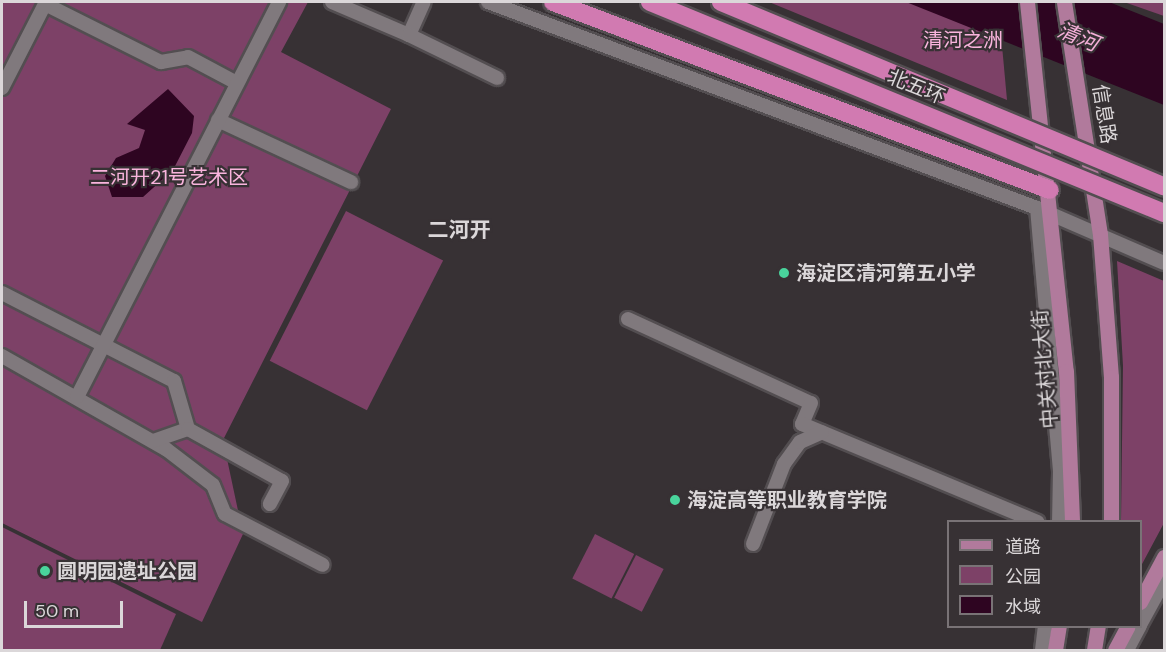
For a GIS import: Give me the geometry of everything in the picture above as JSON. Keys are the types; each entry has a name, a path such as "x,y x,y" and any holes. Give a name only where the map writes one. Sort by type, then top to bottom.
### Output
{"highway":[{"path":"553,2 1050,190"},
{"name":"北五环","path":"650,2 1164,213"},
{"name":"北五环","path":"721,2 1164,186"}],"main road":[{"path":"1027,2 1053,214"},
{"name":"信息路","path":"1064,2 1100,234"},
{"name":"中关村北大街","path":"1053,214 1074,474 1072,520"},
{"path":"1100,234 1111,377 1111,520"},
{"path":"1142,598 1164,557"},
{"path":"1056,651 1059,628"},
{"path":"1094,651 1098,628"},
{"path":"1115,651 1127,628"}],"street":[{"path":"77,397 279,2"},
{"path":"332,2 410,35 497,78"},
{"path":"410,35 424,2"},
{"path":"488,2 1037,207 1164,263"},
{"path":"2,88 46,3 161,62 188,57 237,84"},
{"path":"218,120 351,182"},
{"path":"1037,207 1060,472 1059,520"},
{"path":"2,293 174,381 188,429 282,481 270,504"},
{"path":"628,319 811,403 802,424 1032,520"},
{"path":"2,356 153,441 213,485 225,514 323,566"},
{"path":"153,441 188,429"},
{"path":"753,544 784,464 800,442 822,432"},
{"path":"1142,622 1164,581"},
{"path":"1042,651 1045,628"},
{"path":"1127,651 1139,628"}],"green space":[{"name":"二河开21号艺术区","path":"2,2 308,2 281,52 391,109 223,440 243,534 202,622 2,523"},
{"name":"清河之洲","path":"769,2 998,2 1007,100"},
{"path":"1124,2 1164,2 1164,16"},
{"path":"346,211 443,260 367,410 270,361"},
{"path":"1117,261 1164,281 1164,523 1142,564 1142,520 1121,520 1123,366"},
{"name":"圆明园遗址公园","path":"2,527 176,614 160,650 2,650"},
{"path":"595,534 634,554 612,599 572,579"},
{"path":"636,555 664,569 642,612 614,598"}],"water":[{"name":"清河","path":"906,2 1109,2 1164,24 1164,105"},
{"path":"168,89 194,116 192,133 173,170 143,197 112,197 105,176 116,158 139,148 145,130 127,124"}],"place":[{"name":"海淀区清河第五小学","path":"784,273"},
{"name":"海淀高等职业教育学院","path":"675,500"},
{"name":"圆明园遗址公园","path":"45,571"}],"district":[{"name":"二河开","path":"459,230"}]}
